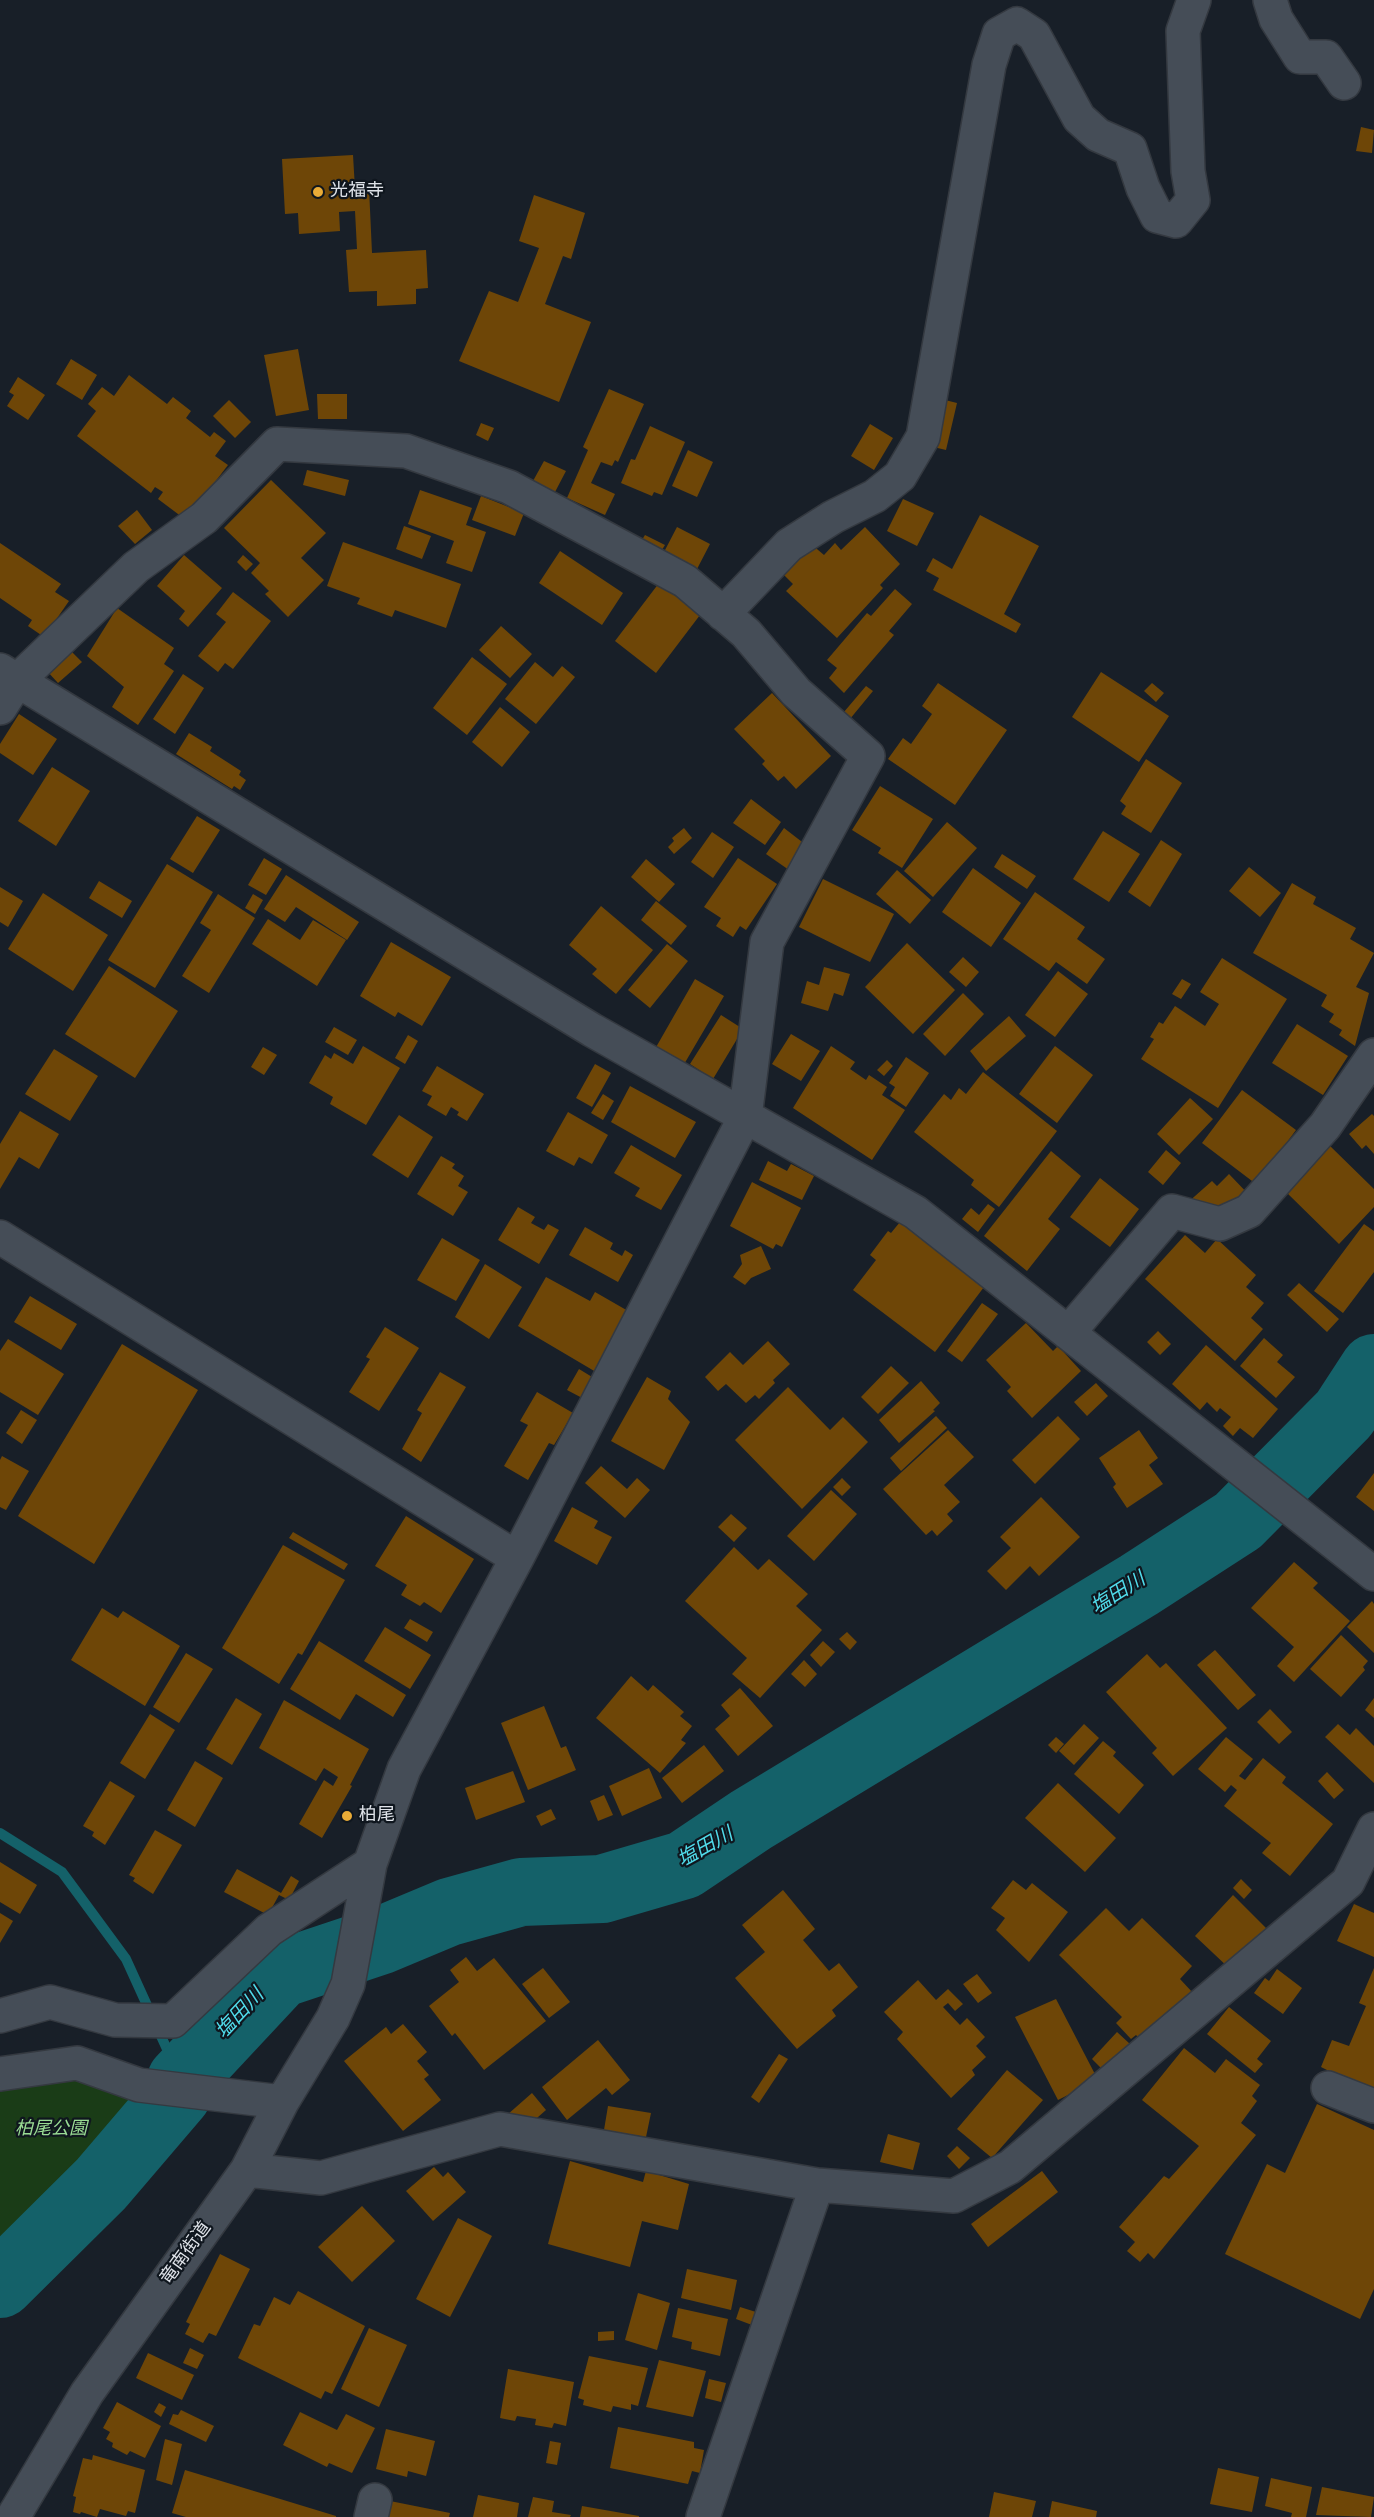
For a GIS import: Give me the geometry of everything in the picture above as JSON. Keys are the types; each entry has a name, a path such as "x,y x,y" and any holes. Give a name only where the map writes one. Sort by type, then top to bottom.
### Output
{"street":[{"path":"723,614 789,545 833,516 875,496 900,476 923,437 989,65 999,34 1017,24 1034,35 1079,118 1098,135 1130,149 1143,189 1157,216 1176,221 1193,200 1188,171 1183,31 1194,0"},
{"path":"1270,0 1276,19 1300,57 1326,57 1344,83"},
{"path":"745,1117 767,942 868,756 796,692 746,633 685,581 509,487 406,451 277,444 204,518 136,567 6,686 592,1030 745,1117 915,1212 1374,1574"},
{"path":"1068,1333 1172,1211 1220,1224 1249,1211 1325,1126 1374,1055"},
{"name":"竜南街道","path":"13,2517 87,2393 247,2170 282,2102 333,2018 348,1984 367,1879 404,1769 517,1558 745,1117"},
{"path":"0,1237 517,1558"},
{"path":"247,2170 321,2178 500,2129 817,2185 954,2196 1011,2167 1348,1882 1374,1829"},
{"path":"0,2016 50,2002 116,2020 173,2021 269,1930 367,1879"},
{"path":"0,2074 77,2063 139,2085 282,2102"},
{"path":"1328,2088 1374,2106"},
{"path":"703,2517 817,2185"}],"green space":[{"name":"柏尾公園","path":"74,2076 145,2105 0,2255 0,2085"}],"building":[{"path":"1361,127 1374,130 1372,153 1356,151"},
{"path":"353,155 355,189 369,188 372,253 426,250 428,288 416,289 416,304 377,306 377,291 349,292 346,250 357,249 355,211 339,212 340,231 299,234 298,213 285,214 282,159"},
{"path":"534,195 585,213 571,259 563,256 545,304 591,322 559,402 459,361 489,291 518,302 539,248 519,241"},
{"path":"298,349 309,410 276,416 264,355"},
{"path":"71,359 97,375 82,400 56,384"},
{"path":"129,375 167,404 173,397 191,411 186,418 210,437 214,432 226,441 215,456 228,465 186,520 158,499 163,492 155,487 151,493 77,436 96,411 88,404 102,387 114,396"},
{"path":"18,377 45,395 28,420 7,406 14,395 9,392"},
{"path":"609,389 644,404 618,462 615,460 612,466 601,462 591,483 615,494 605,515 567,498 588,450 583,447"},
{"path":"317,394 347,394 347,419 318,419"},
{"path":"937,398 957,403 946,450 925,445"},
{"path":"229,400 251,422 235,438 213,416"},
{"path":"481,423 494,428 488,441 476,435"},
{"path":"870,424 893,438 874,470 851,456"},
{"path":"650,426 685,442 662,495 654,492 652,496 621,483 631,459 635,460"},
{"path":"688,450 713,462 697,497 672,486"},
{"path":"544,461 566,471 555,492 533,481"},
{"path":"307,470 349,480 345,496 303,485"},
{"path":"271,480 326,533 301,558 324,580 288,617 265,594 269,591 251,573 260,563 224,528"},
{"path":"420,490 472,508 466,525 486,532 472,572 446,563 454,541 408,524"},
{"path":"481,496 524,513 515,536 472,520"},
{"path":"903,499 934,513 917,546 887,531"},
{"path":"137,510 152,530 135,544 118,526"},
{"path":"980,515 1039,546 1004,614 1021,624 1016,633 933,590 939,578 926,571 933,558 952,569"},
{"path":"404,526 431,536 422,559 396,549"},
{"path":"677,527 710,544 697,569 664,552"},
{"path":"865,527 900,564 880,585 883,588 837,638 786,591 793,584 783,574 811,544 824,555 835,543 841,550"},
{"path":"645,535 665,545 660,553 640,543"},
{"path":"343,542 461,584 446,628 395,610 392,617 357,604 360,598 327,586"},
{"path":"0,543 61,584 55,592 69,601 44,637 28,626 32,620 0,598"},
{"path":"560,551 623,593 602,625 539,583"},
{"path":"184,555 222,588 188,627 179,619 185,611 157,586"},
{"path":"243,555 253,564 246,571 237,562"},
{"path":"659,583 700,615 656,673 615,641"},
{"path":"895,589 912,604 889,631 894,635 844,693 829,678 837,668 827,660 867,613 871,616"},
{"path":"233,592 271,621 233,669 225,663 218,672 198,656 226,622 216,614"},
{"path":"117,608 174,648 164,664 174,671 138,725 112,707 124,687 87,656"},
{"path":"501,626 532,654 510,678 479,650"},
{"path":"70,650 82,662 58,683 47,671"},
{"path":"472,657 507,684 467,735 433,708"},
{"path":"535,662 553,677 562,666 575,677 536,724 505,699"},
{"path":"1101,672 1169,716 1139,762 1072,717"},
{"path":"183,674 204,688 175,734 153,719"},
{"path":"938,683 1007,730 955,805 888,759 903,738 911,744 932,714 922,706"},
{"path":"1152,683 1164,693 1156,702 1144,691"},
{"path":"866,686 873,691 845,725 838,719"},
{"path":"772,693 831,756 796,789 784,776 778,781 762,764 765,761 734,729"},
{"path":"500,707 530,732 502,767 472,742"},
{"path":"19,714 57,739 33,775 0,753 0,744"},
{"path":"189,733 212,747 210,751 241,771 239,775 246,780 240,790 234,786 232,789 176,754"},
{"path":"1146,759 1182,783 1151,833 1121,814 1126,806 1120,801"},
{"path":"52,767 90,791 56,846 18,821"},
{"path":"880,786 933,819 902,868 878,853 881,848 852,830"},
{"path":"751,799 781,822 765,845 733,823"},
{"path":"197,816 220,830 193,873 170,859"},
{"path":"947,822 977,848 933,897 904,871"},
{"path":"684,828 692,838 674,854 668,847 674,841 672,838"},
{"path":"784,828 806,845 789,870 766,854"},
{"path":"1103,831 1140,854 1109,902 1073,879"},
{"path":"712,832 734,847 713,878 691,862"},
{"path":"1161,840 1182,854 1150,907 1128,892"},
{"path":"1002,854 1036,876 1027,889 994,867"},
{"path":"264,858 282,869 266,895 248,885"},
{"path":"738,858 777,884 746,930 740,926 733,937 716,926 721,918 704,907"},
{"path":"646,859 675,884 659,902 631,877"},
{"path":"167,864 213,892 155,988 108,960"},
{"path":"1249,867 1281,893 1260,917 1229,891"},
{"path":"973,868 1021,903 991,947 942,912"},
{"path":"897,870 931,900 910,924 876,894"},
{"path":"286,875 359,922 347,940 296,907 285,922 264,909"},
{"path":"823,879 894,914 870,962 799,927"},
{"path":"99,881 132,901 122,918 89,898"},
{"path":"1292,883 1316,897 1313,904 1356,928 1350,939 1374,953 1356,987 1369,993 1355,1046 1339,1035 1342,1030 1329,1022 1334,1014 1321,1006 1327,995 1253,953"},
{"path":"0,887 23,901 8,927 0,922"},
{"path":"1035,892 1085,927 1077,939 1105,959 1087,984 1056,962 1049,971 1003,939"},
{"path":"43,893 108,935 73,991 8,949"},
{"path":"218,894 255,918 209,993 182,976 211,930 200,923"},
{"path":"253,894 263,900 255,914 245,908"},
{"path":"656,901 687,926 671,945 641,920"},
{"path":"601,906 653,950 616,994 592,974 597,969 569,945"},
{"path":"268,919 300,940 313,920 346,940 317,986 252,944"},
{"path":"391,942 451,977 422,1026 398,1012 395,1017 360,996"},
{"path":"907,943 955,990 913,1034 865,987"},
{"path":"667,944 688,961 650,1008 628,990"},
{"path":"963,957 979,972 966,987 949,972"},
{"path":"1222,958 1287,999 1218,1108 1141,1059 1154,1039 1150,1037 1159,1022 1163,1024 1175,1006 1205,1026 1219,1004 1200,992"},
{"path":"109,966 178,1011 135,1078 65,1034"},
{"path":"824,967 850,974 843,996 834,993 828,1011 801,1003 807,981 819,985"},
{"path":"1058,971 1088,994 1055,1037 1025,1015"},
{"path":"695,979 724,996 683,1066 655,1049"},
{"path":"1182,979 1191,984 1181,999 1172,994"},
{"path":"963,993 984,1014 945,1056 923,1034"},
{"path":"721,1015 743,1029 713,1079 690,1064"},
{"path":"1009,1016 1026,1036 986,1071 970,1051"},
{"path":"1297,1024 1348,1056 1323,1095 1272,1063"},
{"path":"334,1027 357,1040 348,1055 325,1042"},
{"path":"791,1034 820,1051 801,1081 772,1064"},
{"path":"408,1035 418,1041 405,1064 395,1058"},
{"path":"363,1046 400,1068 366,1125 330,1104 333,1097 309,1083 325,1055 331,1059 334,1053 353,1064"},
{"path":"831,1046 855,1062 850,1069 866,1080 869,1075 887,1087 882,1095 905,1110 872,1160 793,1108"},
{"path":"1055,1046 1093,1075 1057,1123 1019,1094"},
{"path":"263,1047 277,1055 264,1075 251,1067"},
{"path":"54,1049 98,1076 70,1121 25,1094"},
{"path":"906,1057 929,1073 906,1107 890,1096 895,1087 889,1083"},
{"path":"887,1060 893,1066 884,1076 877,1070"},
{"path":"595,1064 611,1073 592,1107 576,1098"},
{"path":"437,1066 484,1094 467,1121 457,1115 459,1112 451,1107 446,1116 427,1105 432,1096 422,1091"},
{"path":"983,1072 1057,1131 999,1207 971,1185 974,1180 914,1132 944,1094 951,1100 959,1088 966,1094"},
{"path":"630,1086 696,1122 675,1158 611,1122"},
{"path":"1242,1090 1296,1130 1256,1184 1202,1143"},
{"path":"603,1094 614,1101 603,1120 591,1113"},
{"path":"1190,1098 1213,1119 1179,1155 1157,1134"},
{"path":"20,1111 59,1134 39,1169 19,1157 0,1189 0,1144"},
{"path":"568,1112 608,1135 592,1164 579,1157 574,1166 546,1151"},
{"path":"1372,1114 1374,1116 1374,1154 1366,1145 1362,1149 1349,1134"},
{"path":"399,1115 433,1137 408,1178 372,1155"},
{"path":"1328,1144 1374,1189 1374,1207 1339,1244 1284,1190"},
{"path":"631,1145 682,1175 661,1210 635,1196 640,1188 614,1173"},
{"path":"1166,1150 1181,1163 1163,1185 1148,1172"},
{"path":"1051,1151 1081,1176 1048,1219 1060,1229 1027,1271 984,1236"},
{"path":"441,1156 455,1164 452,1168 464,1176 458,1186 468,1192 453,1216 417,1194"},
{"path":"768,1161 787,1171 791,1164 814,1176 802,1200 759,1180"},
{"path":"1229,1174 1251,1197 1234,1213 1186,1204 1212,1181 1217,1186"},
{"path":"1100,1178 1139,1209 1110,1247 1070,1217"},
{"path":"752,1182 801,1208 782,1247 776,1244 773,1249 730,1226"},
{"path":"988,1204 995,1209 978,1232 962,1219 971,1208 979,1215"},
{"path":"518,1207 535,1217 531,1223 544,1230 548,1224 559,1230 539,1264 498,1240"},
{"path":"900,1222 984,1287 935,1352 853,1290 876,1260 870,1255 888,1231 891,1233"},
{"path":"1364,1224 1374,1231 1374,1272 1343,1313 1314,1291"},
{"path":"585,1227 613,1243 610,1249 622,1256 625,1250 633,1255 618,1282 569,1255"},
{"path":"1185,1235 1205,1253 1217,1239 1256,1275 1246,1287 1264,1303 1251,1318 1263,1329 1235,1361 1145,1279"},
{"path":"442,1238 480,1260 456,1301 417,1280"},
{"path":"761,1246 771,1269 751,1278 745,1285 733,1277 742,1264 740,1255"},
{"path":"485,1264 522,1287 489,1339 455,1317"},
{"path":"546,1277 590,1301 595,1292 635,1315 601,1375 518,1326"},
{"path":"1299,1283 1339,1319 1327,1332 1287,1295"},
{"path":"30,1296 77,1324 61,1350 14,1322"},
{"path":"982,1303 998,1314 962,1362 947,1351"},
{"path":"1026,1323 1053,1351 1058,1346 1081,1371 1032,1418 1007,1391 1011,1387 986,1360"},
{"path":"385,1327 419,1348 379,1411 349,1392 370,1359 366,1357"},
{"path":"1158,1331 1171,1344 1160,1355 1147,1342"},
{"path":"1264,1338 1283,1355 1277,1362 1295,1377 1276,1398 1240,1366"},
{"path":"8,1339 64,1374 38,1415 0,1392 0,1351"},
{"path":"768,1341 790,1364 773,1380 775,1383 759,1399 755,1395 746,1403 726,1384 718,1391 705,1377 730,1352 743,1365"},
{"path":"122,1344 198,1390 94,1564 18,1516"},
{"path":"1206,1345 1278,1409 1253,1438 1240,1428 1233,1436 1223,1426 1231,1417 1220,1408 1217,1412 1207,1402 1200,1410 1172,1384"},
{"path":"891,1366 909,1383 878,1414 861,1397"},
{"path":"579,1369 597,1380 586,1400 567,1390"},
{"path":"440,1372 466,1387 421,1462 402,1449 422,1413 417,1410"},
{"path":"647,1377 671,1391 668,1399 690,1422 664,1470 611,1441"},
{"path":"921,1381 940,1403 933,1410 935,1411 899,1443 879,1420"},
{"path":"1096,1383 1108,1396 1087,1416 1074,1402"},
{"path":"788,1387 830,1430 843,1417 868,1442 802,1509 735,1440"},
{"path":"537,1392 573,1413 554,1445 549,1443 528,1480 504,1466 528,1425 520,1421"},
{"path":"21,1410 37,1420 22,1444 6,1433"},
{"path":"936,1416 947,1428 901,1471 890,1458"},
{"path":"1058,1416 1080,1439 1035,1484 1012,1460"},
{"path":"948,1430 974,1457 944,1485 960,1502 947,1514 953,1521 937,1536 932,1530 926,1535 883,1489"},
{"path":"1139,1430 1158,1458 1149,1465 1163,1484 1127,1508 1113,1487 1116,1484 1099,1458"},
{"path":"2,1456 29,1471 6,1510 0,1507 0,1460"},
{"path":"601,1466 627,1489 637,1478 650,1490 625,1518 585,1483"},
{"path":"1374,1473 1374,1511 1356,1497"},
{"path":"842,1478 851,1487 842,1496 833,1487"},
{"path":"831,1490 857,1514 814,1561 787,1536"},
{"path":"1041,1497 1080,1537 1039,1576 1030,1566 1006,1590 987,1571 1011,1548 1000,1537"},
{"path":"572,1507 598,1521 594,1528 612,1537 597,1565 554,1541"},
{"path":"731,1514 747,1528 734,1542 718,1527"},
{"path":"406,1516 474,1559 441,1613 424,1602 420,1606 401,1595 407,1585 375,1566"},
{"path":"293,1532 348,1564 344,1570 289,1538"},
{"path":"283,1545 345,1580 302,1655 298,1653 279,1684 222,1648"},
{"path":"734,1547 758,1570 769,1559 808,1594 796,1606 822,1630 760,1698 732,1674 747,1658 685,1601"},
{"path":"1294,1562 1318,1583 1313,1588 1350,1621 1294,1682 1277,1666 1294,1647 1251,1608"},
{"path":"1372,1601 1374,1604 1374,1653 1347,1627"},
{"path":"102,1608 118,1618 123,1611 180,1646 145,1706 71,1660"},
{"path":"410,1619 433,1632 427,1642 404,1628"},
{"path":"385,1627 431,1655 410,1689 364,1661"},
{"path":"847,1632 857,1642 850,1650 839,1639"},
{"path":"1341,1635 1368,1661 1363,1667 1365,1670 1341,1697 1310,1669"},
{"path":"319,1641 406,1695 393,1717 356,1694 340,1720 290,1689"},
{"path":"823,1641 835,1652 821,1667 810,1655"},
{"path":"1215,1650 1256,1695 1238,1710 1197,1665"},
{"path":"186,1653 213,1669 179,1723 153,1707"},
{"path":"1147,1654 1160,1668 1166,1663 1227,1728 1173,1776 1152,1753 1157,1748 1106,1692"},
{"path":"804,1660 817,1674 805,1687 791,1674"},
{"path":"631,1676 648,1691 653,1685 684,1712 680,1716 692,1726 681,1740 686,1743 660,1773 596,1718"},
{"path":"740,1688 773,1726 738,1756 715,1729 730,1716 721,1705"},
{"path":"236,1698 262,1714 232,1765 206,1749"},
{"path":"1374,1698 1374,1718 1365,1710"},
{"path":"284,1700 369,1749 350,1785 352,1786 322,1838 299,1824 324,1780 333,1786 338,1777 324,1768 316,1781 259,1748"},
{"path":"544,1706 561,1748 566,1746 576,1770 528,1790 501,1723"},
{"path":"1270,1709 1292,1732 1279,1744 1257,1722"},
{"path":"150,1714 175,1730 145,1779 120,1763"},
{"path":"1084,1724 1099,1738 1074,1765 1059,1751"},
{"path":"1338,1724 1350,1735 1356,1728 1374,1746 1374,1783 1325,1737"},
{"path":"1056,1737 1064,1744 1056,1753 1048,1745"},
{"path":"1226,1737 1253,1759 1239,1776 1245,1780 1263,1758 1286,1777 1282,1783 1333,1824 1290,1876 1262,1853 1271,1843 1224,1806 1237,1790 1231,1785 1225,1792 1198,1769"},
{"path":"1103,1741 1116,1752 1113,1756 1144,1785 1119,1814 1074,1774"},
{"path":"704,1745 724,1771 682,1803 662,1778"},
{"path":"195,1761 223,1778 195,1827 167,1810"},
{"path":"649,1768 662,1798 622,1816 609,1786"},
{"path":"513,1771 525,1802 476,1820 465,1788"},
{"path":"1327,1772 1344,1790 1334,1799 1318,1781"},
{"path":"110,1781 135,1796 105,1845 92,1836 94,1832 83,1826"},
{"path":"1058,1783 1116,1838 1085,1872 1025,1818"},
{"path":"604,1795 613,1815 598,1821 590,1801"},
{"path":"551,1809 556,1819 541,1826 536,1816"},
{"path":"155,1830 182,1845 153,1894 133,1881 135,1878 129,1875"},
{"path":"0,1862 37,1885 20,1914 0,1902"},
{"path":"237,1869 281,1893 291,1876 299,1881 289,1900 279,1895 268,1915 224,1892"},
{"path":"1241,1879 1252,1890 1244,1899 1233,1888"},
{"path":"1013,1880 1026,1890 1032,1883 1068,1912 1029,1962 996,1930 1005,1918 991,1908"},
{"path":"783,1890 815,1929 803,1940 829,1971 839,1963 858,1987 832,2010 836,2016 797,2049 735,1978 765,1952 742,1925"},
{"path":"1233,1895 1267,1929 1230,1969 1195,1936"},
{"path":"1354,1904 1374,1913 1374,1957 1337,1941"},
{"path":"1106,1908 1129,1931 1142,1918 1192,1966 1180,1979 1193,1993 1140,2039 1136,2035 1131,2039 1116,2023 1122,2017 1059,1955"},
{"path":"0,1913 13,1921 0,1943"},
{"path":"466,1957 477,1971 494,1958 546,2021 484,2070 455,2033 452,2036 429,2006 459,1982 450,1970"},
{"path":"543,1968 570,2002 549,2018 522,1984"},
{"path":"1374,1968 1374,2095 1332,2075 1333,2073 1321,2067 1332,2040 1349,2046 1366,2006 1359,2003"},
{"path":"1277,1969 1302,1988 1283,2014 1254,1993 1265,1978 1269,1981"},
{"path":"977,1974 992,1993 978,2003 963,1984"},
{"path":"918,1980 936,2000 948,1989 963,2004 955,2011 948,2003 943,2007 960,2025 967,2018 985,2037 976,2046 986,2057 972,2070 975,2075 951,2098 897,2039 903,2032 884,2012"},
{"path":"1056,1999 1098,2080 1058,2100 1015,2017"},
{"path":"1229,2007 1271,2041 1257,2059 1263,2064 1255,2073 1207,2034"},
{"path":"403,2024 427,2052 417,2061 429,2075 424,2079 441,2100 403,2131 344,2061 386,2027 391,2034"},
{"path":"1117,2032 1130,2044 1104,2071 1092,2059"},
{"path":"598,2040 630,2080 612,2095 606,2088 567,2120 542,2087"},
{"path":"1184,2048 1215,2073 1226,2059 1260,2085 1252,2096 1257,2101 1241,2123 1256,2135 1154,2259 1148,2253 1140,2262 1127,2251 1135,2242 1119,2227 1164,2176 1169,2179 1199,2146 1142,2100"},
{"path":"779,2054 788,2059 759,2103 751,2097"},
{"path":"1007,2070 1043,2100 992,2158 957,2129"},
{"path":"532,2093 546,2110 521,2132 507,2115"},
{"path":"1317,2104 1374,2130 1374,2289 1360,2319 1225,2254 1267,2164 1285,2173"},
{"path":"608,2106 651,2113 646,2137 604,2130"},
{"path":"888,2134 920,2143 913,2170 880,2162"},
{"path":"957,2146 970,2158 959,2169 947,2156"},
{"path":"570,2161 643,2182 646,2171 689,2184 678,2230 642,2221 630,2267 548,2244"},
{"path":"434,2167 443,2177 448,2172 466,2192 433,2221 406,2191"},
{"path":"1042,2171 1058,2192 988,2247 971,2224"},
{"path":"362,2206 395,2241 352,2282 318,2247"},
{"path":"458,2218 492,2236 450,2317 416,2299"},
{"path":"220,2254 250,2269 216,2336 209,2333 203,2343 185,2334 190,2324 186,2322"},
{"path":"687,2269 737,2280 731,2310 681,2298"},
{"path":"298,2291 365,2326 332,2394 325,2391 321,2399 238,2358 254,2324 260,2326 274,2297 290,2305"},
{"path":"638,2293 670,2303 657,2350 625,2340"},
{"path":"740,2307 756,2312 752,2325 736,2319"},
{"path":"678,2308 728,2319 720,2356 691,2349 692,2342 672,2337"},
{"path":"369,2328 407,2345 379,2407 341,2389"},
{"path":"614,2331 614,2340 598,2341 598,2332"},
{"path":"190,2348 204,2355 197,2369 183,2363"},
{"path":"148,2353 194,2375 182,2400 136,2378"},
{"path":"589,2356 648,2368 638,2406 631,2404 631,2410 613,2406 611,2412 583,2405 584,2400 578,2398"},
{"path":"659,2360 706,2371 693,2417 646,2407"},
{"path":"508,2369 574,2382 566,2426 554,2423 552,2428 535,2425 536,2419 517,2416 515,2421 500,2418"},
{"path":"709,2379 726,2383 721,2402 705,2398"},
{"path":"117,2402 161,2426 145,2458 130,2451 127,2455 112,2447 113,2443 106,2439 110,2432 103,2428"},
{"path":"159,2403 166,2407 161,2417 154,2412"},
{"path":"181,2410 214,2426 206,2442 169,2424 173,2414 178,2415"},
{"path":"300,2412 337,2430 346,2414 375,2428 352,2473 329,2463 327,2467 283,2445"},
{"path":"618,2427 694,2442 694,2448 704,2450 700,2473 692,2471 688,2484 610,2468"},
{"path":"386,2429 435,2441 426,2476 408,2471 407,2477 376,2469"},
{"path":"165,2439 182,2444 172,2485 156,2480"},
{"path":"550,2441 561,2443 557,2465 546,2463"},
{"path":"93,2455 145,2470 135,2513 128,2511 126,2516 100,2509 97,2517 73,2512 76,2497 73,2496 83,2458 92,2460"},
{"path":"1218,2468 1259,2477 1252,2512 1210,2504"},
{"path":"185,2470 336,2517 186,2517 172,2513"},
{"path":"1271,2478 1312,2487 1306,2517 1291,2517 1292,2513 1265,2506"},
{"path":"1322,2487 1374,2497 1371,2517 1316,2515"},
{"path":"994,2492 1036,2501 1032,2517 989,2517"},
{"path":"478,2495 519,2503 517,2517 473,2517"},
{"path":"533,2497 554,2501 552,2512 571,2515 570,2517 528,2517"},
{"path":"390,2501 450,2513 449,2517 387,2517"},
{"path":"1052,2501 1097,2511 1096,2517 1049,2517"},
{"path":"582,2506 639,2516 639,2517 580,2517"}],"waterway":[{"name":"塩田川","path":"0,2284 101,2184 177,2095 181,2080 280,1974 382,1940 449,1912 521,1892 602,1889 684,1865 751,1820 1139,1585 1238,1521 1344,1414 1374,1368"},
{"path":"0,1833 62,1872 126,1959 181,2080"}],"place":[{"name":"光福寺","path":"318,192"},
{"name":"柏尾","path":"347,1816"}]}
